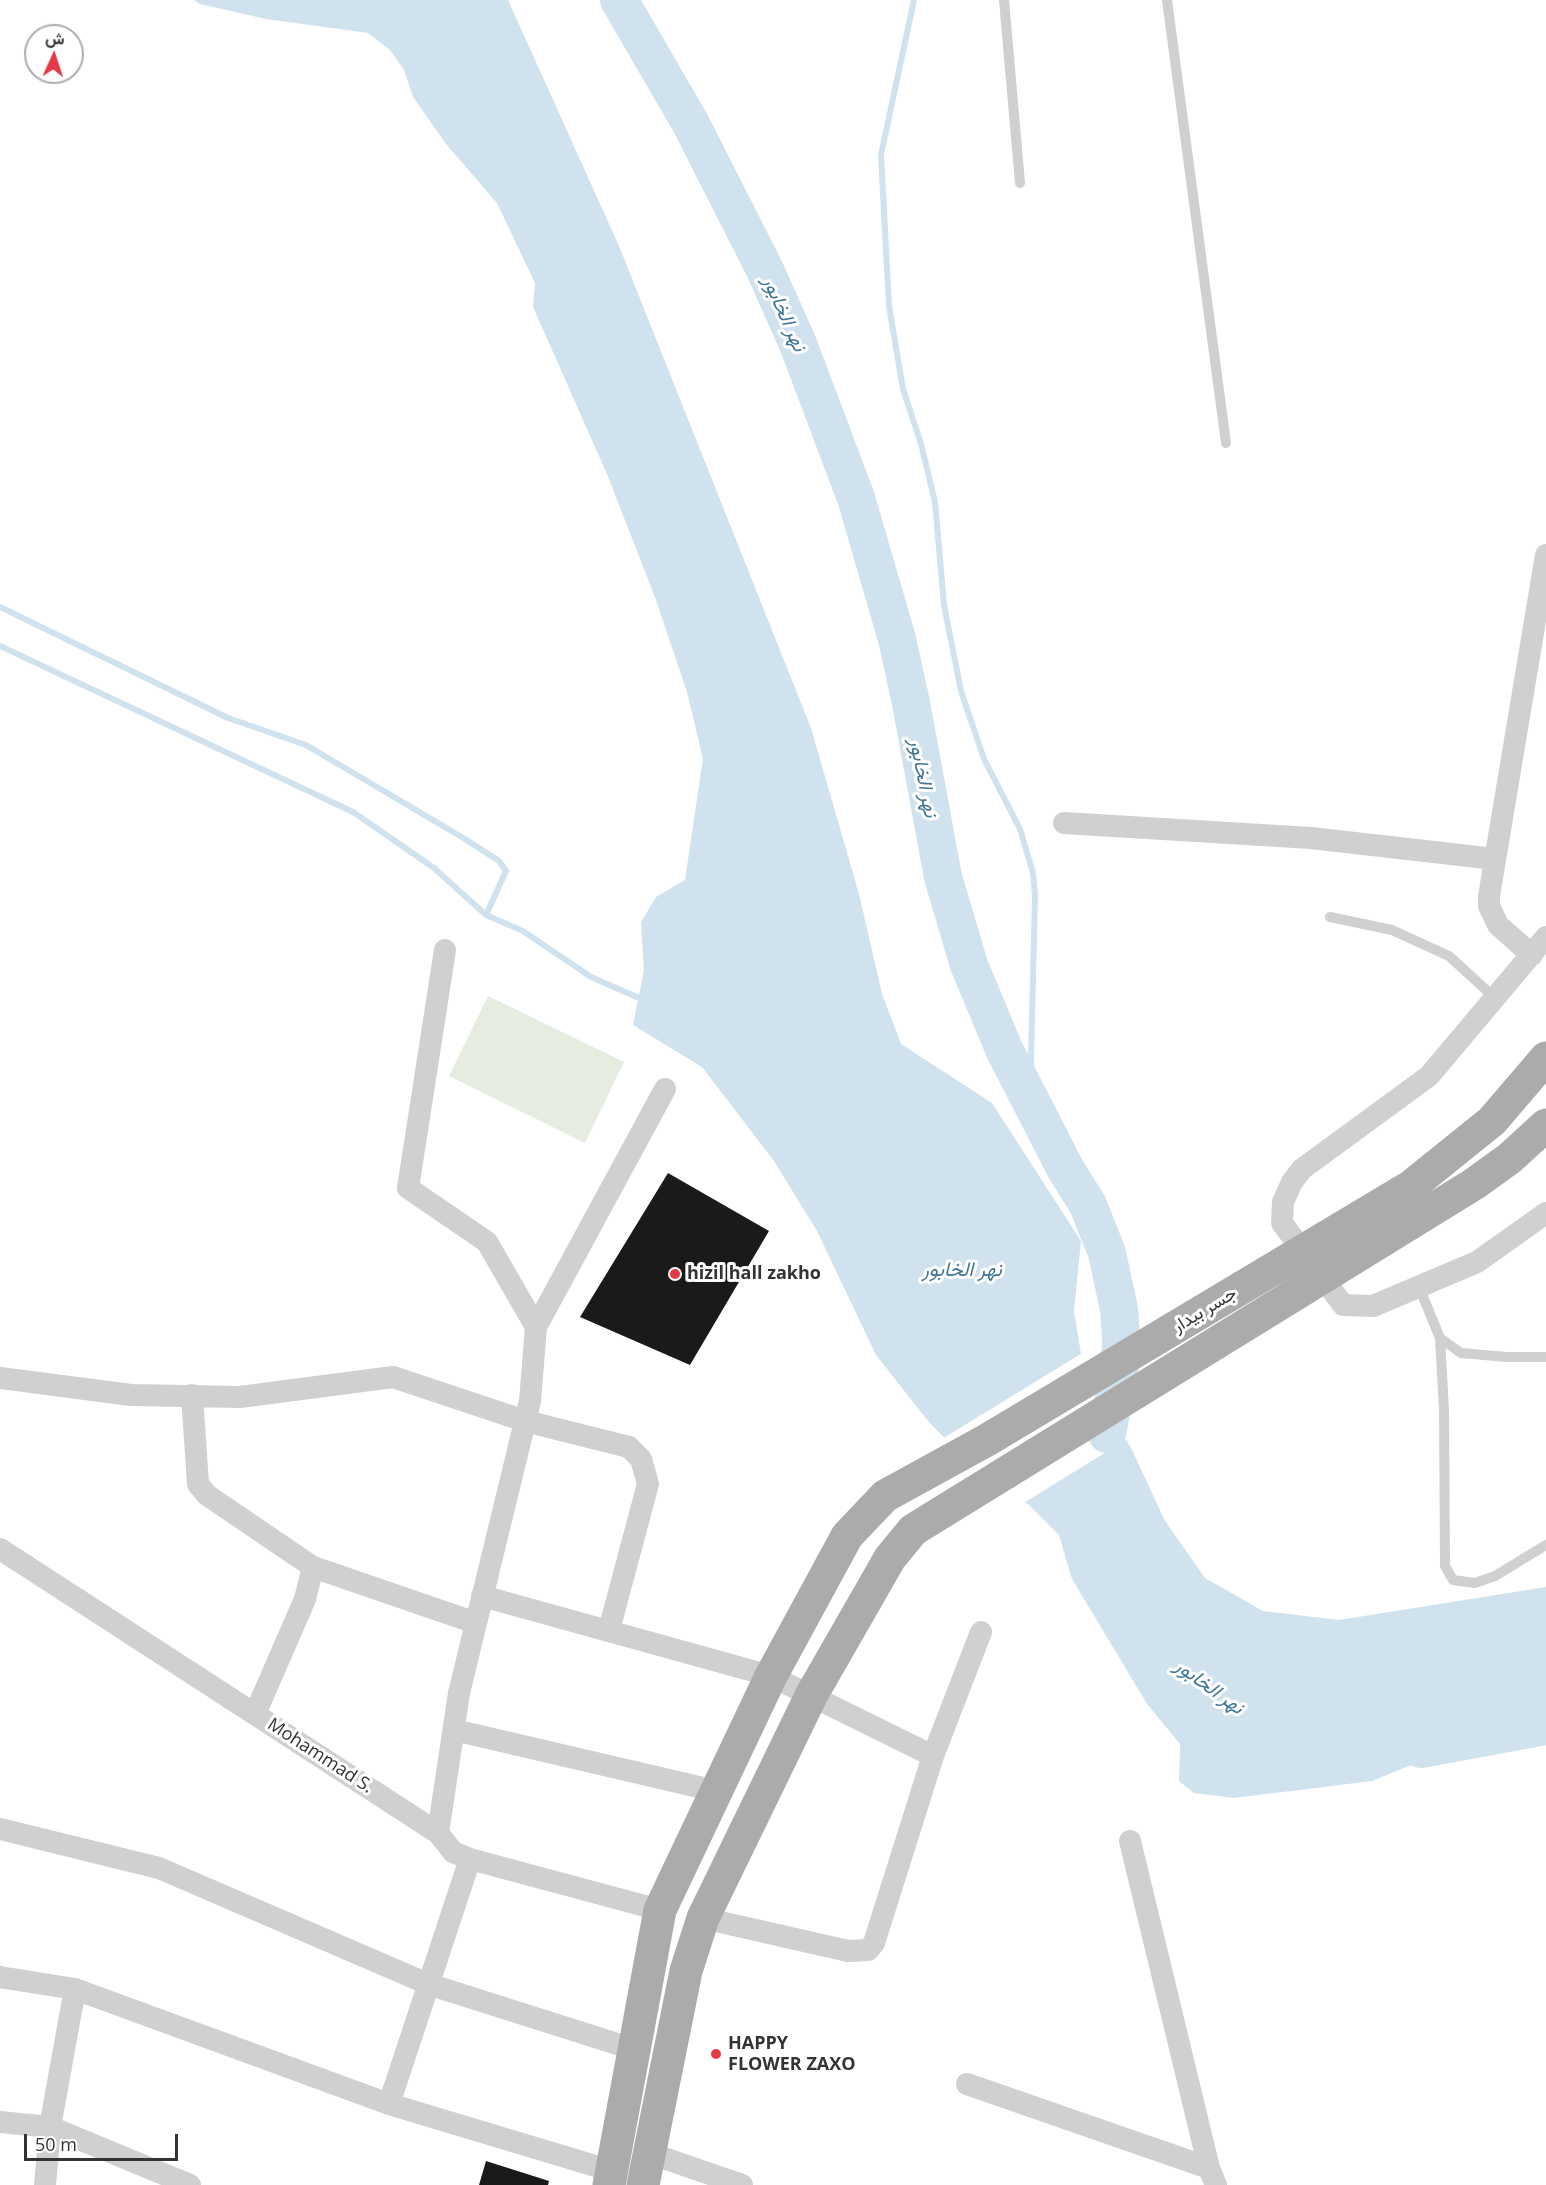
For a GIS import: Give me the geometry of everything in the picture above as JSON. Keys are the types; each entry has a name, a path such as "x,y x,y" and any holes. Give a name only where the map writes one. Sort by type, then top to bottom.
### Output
{"main road":[{"name":"جسر بيدار","path":"610,2178 660,1910 771,1676 847,1536 885,1496 987,1440 1410,1187 1492,1120 1546,1058"},
{"name":"جسر بيدار","path":"649,2153 686,1971 702,1918 812,1694 890,1557 913,1530 1474,1184 1509,1158 1546,1125"},
{"path":"643,2185 649,2153"},
{"path":"649,2153 650,2185"}],"street":[{"path":"1532,955 1505,932 1493,916 1489,896 1546,555"},
{"path":"1064,824 1311,838 1495,859"},
{"path":"1546,937 1429,1076 1302,1169 1292,1182 1283,1202 1282,1223 1343,1305 1373,1306 1477,1262 1546,1213"},
{"path":"446,950 408,1188 487,1242 536,1327"},
{"path":"438,1833 459,1693 530,1401 536,1327 665,1089"},
{"path":"0,1377 131,1395 240,1397 393,1377 525,1421 629,1447 641,1459 648,1484 609,1629"},
{"path":"192,1395 198,1484 207,1495 313,1567 476,1623"},
{"name":"Mohammad S.","path":"0,1549 438,1833 453,1852 470,1859 660,1910"},
{"path":"255,1714 305,1599 313,1567"},
{"path":"482,1596 609,1629 771,1676 812,1694 933,1756"},
{"path":"702,1918 848,1951 868,1950 874,1942 933,1756 981,1632"},
{"path":"454,1730 716,1791"},
{"path":"0,1829 159,1868 428,1984 633,2049"},
{"path":"1130,1841 1212,2177"},
{"path":"389,2104 470,1859"},
{"path":"0,1977 75,1989 389,2104 610,2178"},
{"path":"45,2185 50,2127 75,1989"},
{"path":"967,2084 1212,2177"},
{"path":"0,2122 50,2127 190,2185"},
{"path":"649,2153 742,2185"}],"lane":[{"path":"1004,0 1020,183"},
{"path":"1167,0 1226,443"},
{"path":"1330,917 1392,930 1449,956 1495,998"},
{"path":"1419,1287 1440,1338 1444,1410 1445,1566 1453,1580 1475,1583 1495,1576 1546,1545"},
{"path":"1440,1338 1461,1353 1507,1357 1546,1357"}],"shaded area":[{"path":"488,996 624,1062 585,1143 449,1076"}],"water":[{"name":"نهر الخابور","path":"194,0 508,0 619,246 811,728 859,894 882,994 901,1044 992,1103 1081,1241 1074,1311 1082,1360 1132,1450 1165,1521 1205,1578 1263,1611 1339,1620 1546,1587 1546,1730 1524,1719 1372,1781 1234,1798 1194,1793 1179,1781 1180,1744 1147,1704 1072,1579 1059,1535 1029,1505 977,1472 928,1421 876,1355 817,1231 774,1161 702,1067 633,1025 644,970 641,922 656,897 685,880 703,759 687,692 656,600 607,474 533,307 535,283 497,203 446,144 413,97 404,70 390,50 368,33 266,19 200,4"}],"pier":[{"path":"1084,1352 1085,1359 1129,1438 1022,1504 975,1474 942,1439"}],"building":[{"name":"hizil hall zakho","path":"668,1173 769,1231 690,1365 580,1317"},
{"path":"486,2161 549,2181 548,2185 479,2185"}],"waterway":[{"name":"نهر الخابور","path":"619,0 691,124 765,270 798,344 856,498 897,639 943,877 969,965 1004,1049 1065,1168 1088,1205 1107,1253 1119,1309 1121,1337 1120,1366 1107,1434"},
{"path":"914,0 881,155 889,306 903,389 921,444 935,502 944,605 961,691 984,759 1020,829 1033,873 1035,896 1031,1058 1033,1109"},
{"path":"0,607 228,718 306,745 465,839 499,861 506,871 486,915"},
{"path":"0,646 353,812 434,868 486,915 523,931 591,977 646,1001"},
{"name":"نهر الخابور","path":"1421,1749 1546,1726"}],"place":[{"name":"hizil hall zakho","path":"675,1274"},
{"name":"HAPPY FLOWER ZAXO","path":"716,2054"}]}
